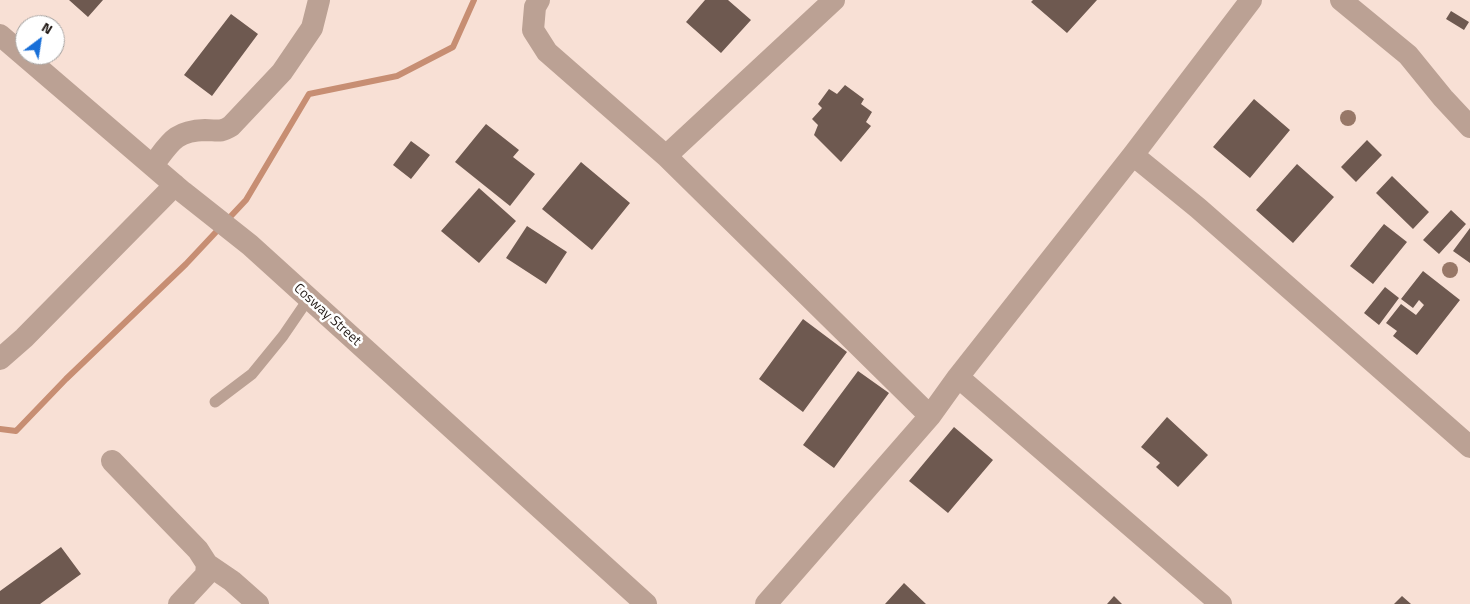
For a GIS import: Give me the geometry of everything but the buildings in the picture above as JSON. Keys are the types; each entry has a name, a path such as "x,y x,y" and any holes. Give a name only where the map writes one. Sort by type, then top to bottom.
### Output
{"street":[{"path":"153,165 171,141 182,133 204,130 222,131 231,126 282,72 312,28 319,0"},
{"path":"539,0 535,7 533,30 547,52 666,156 930,416"},
{"path":"666,156 834,0"},
{"path":"766,604 930,416 958,377 1133,155 1251,0"},
{"path":"1341,0 1408,55 1443,98 1470,127"},
{"name":"Cosway Street","path":"0,34 179,188 250,245 646,604"},
{"path":"1133,155 1205,215 1470,447"},
{"path":"0,359 179,188"},
{"path":"958,377 1221,604"},
{"path":"112,461 198,550 207,564 232,581 258,604"},
{"path":"179,604 206,575 207,564"}],"lane":[{"path":"215,402 252,374 283,336 309,298"}],"waterway":[{"path":"0,429 16,431 66,379 186,264 246,200 309,94 397,76 453,47 474,0"}]}
